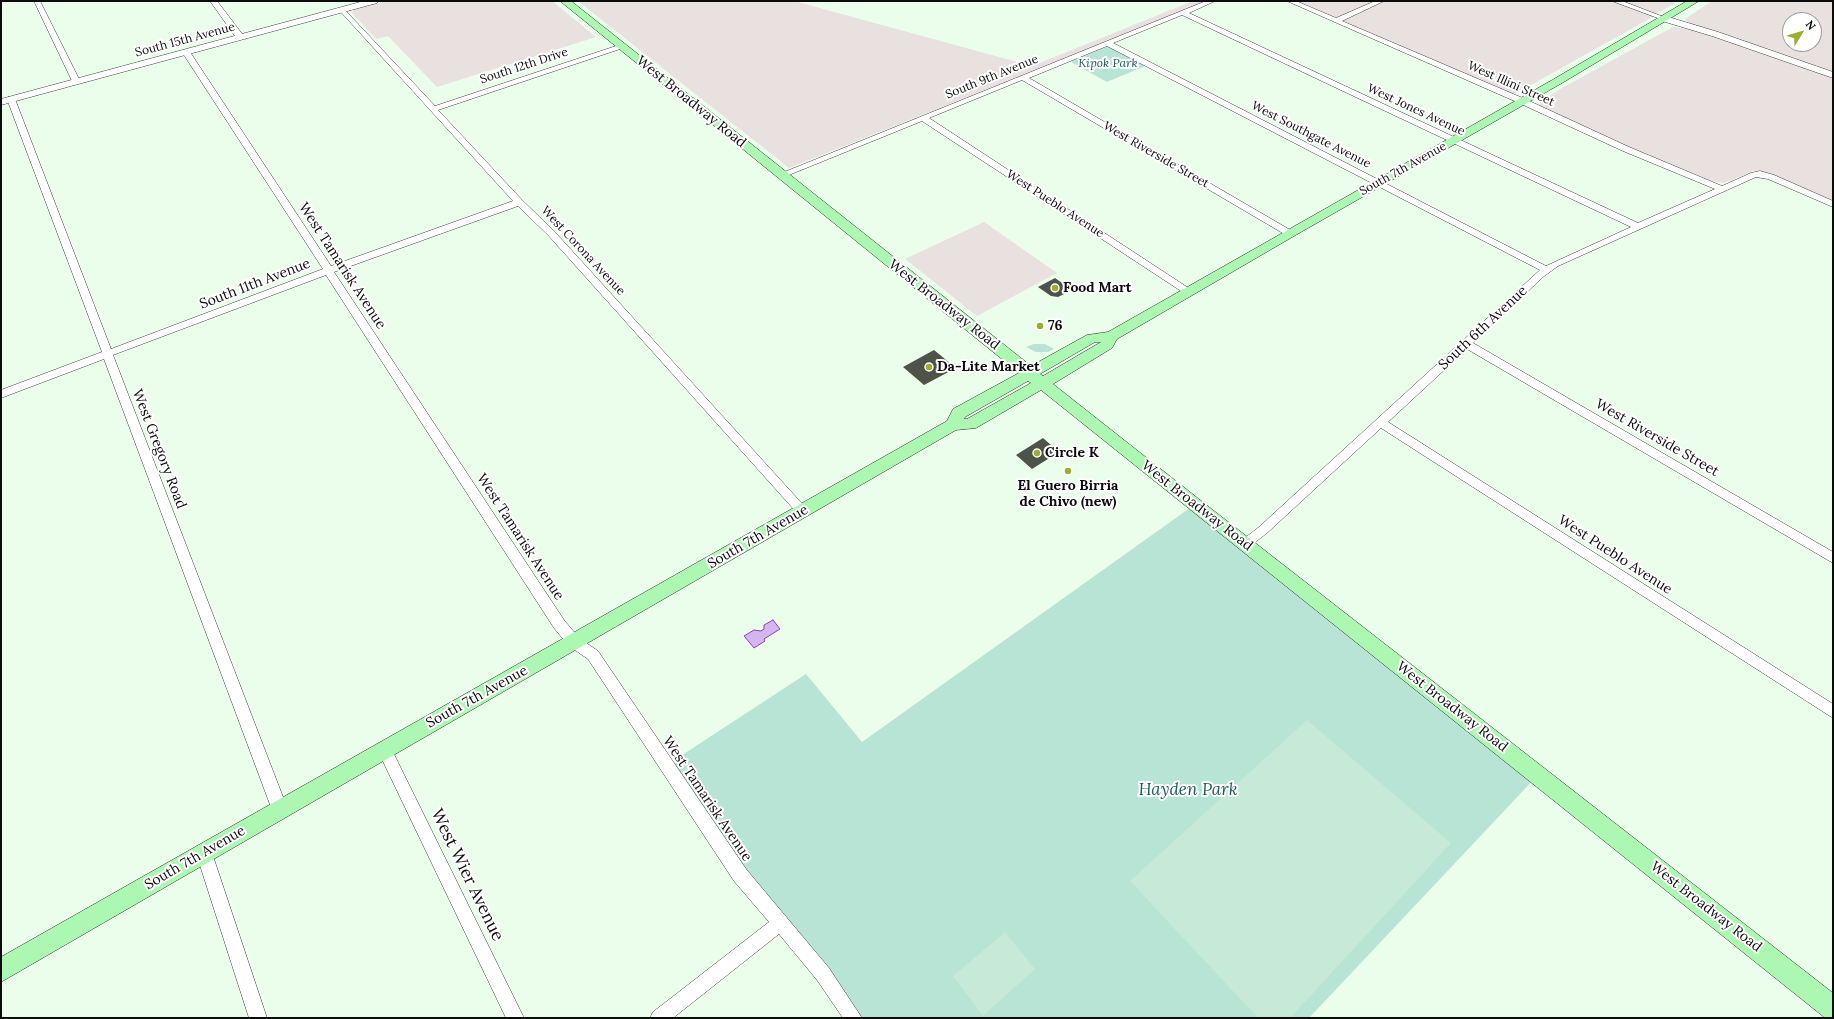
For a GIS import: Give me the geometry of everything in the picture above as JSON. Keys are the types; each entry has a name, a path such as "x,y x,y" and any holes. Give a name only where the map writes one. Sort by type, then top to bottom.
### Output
{"main road":[{"name":"West Broadway Road","path":"564,1 1194,505 1833,1008"},
{"name":"South 7th Avenue","path":"1,970 384,749 953,425 970,424 1036,378 1107,345 1111,336 1187,291 1522,101 1694,1"}],"street":[{"path":"37,1 76,81"},
{"path":"213,1 240,37"},
{"name":"South 15th Avenue","path":"6,100 374,1"},
{"name":"South 9th Avenue","path":"781,175 1212,1"},
{"name":"West Illini Street","path":"1290,1 1522,101 1626,150 1722,190"},
{"path":"1336,21 1382,1"},
{"path":"1615,1 1833,75"},
{"name":"West Corona Avenue","path":"342,10 519,202 551,234 802,512"},
{"name":"West Jones Avenue","path":"1183,13 1638,227"},
{"name":"West Southgate Avenue","path":"1107,43 1546,270"},
{"name":"South 12th Drive","path":"433,109 622,47"},
{"name":"West Tamarisk Avenue","path":"186,52 559,624 574,642 593,655 740,875 823,974 853,1018"},
{"name":"West Riverside Street","path":"1022,77 1289,232"},
{"name":"West Gregory Road","path":"6,100 107,354 280,810"},
{"name":"West Pueblo Avenue","path":"923,118 1187,291"},
{"name":"South 6th Avenue","path":"1245,544 1546,270 1555,264 1760,174 1833,204"},
{"name":"South 11th Avenue","path":"1,394 328,271 519,202"},
{"name":"West Riverside Street","path":"1466,344 1833,558"},
{"name":"West Pueblo Avenue","path":"1380,422 1833,712"},
{"name":"West Wier Avenue","path":"384,749 515,1018"},
{"path":"204,853 258,1018"},
{"path":"659,1018 781,923"}],"shaded area":[{"path":"384,1 552,1 596,37 437,87 388,36 376,39 352,13 354,9"},
{"path":"578,1 794,1 1032,66 1193,1 1208,1 789,168"},
{"path":"1298,1 1678,1 1517,93 1511,94"},
{"path":"1712,1 1833,1 1833,74 1690,24 1685,19"},
{"path":"1673,27 1688,29 1733,42 1833,77 1833,201 1767,173 1758,171 1754,171 1724,183 1712,181 1628,148 1539,106 1540,102 1562,88"},
{"path":"984,222 1057,273 977,316 905,259"},
{"path":"773,620 780,629 764,639 765,641 754,648 744,636 754,630 761,631 764,629 764,625"}],"green space":[{"name":"Kipok Park","path":"1108,46 1145,66 1107,82 1071,62"},
{"path":"1034,344 1045,344 1054,349 1048,352 1036,352 1026,347"},
{"name":"Hayden Park","path":"1194,505 1538,775 1309,1018 853,1018 667,765 806,674 862,742"},
{"path":"1307,720 1451,843 1290,1018 1258,1018 1130,881"},
{"path":"1005,932 1035,969 983,1016 953,976"}],"building":[{"name":"Food Mart","path":"1055,278 1072,290 1058,297 1051,296 1038,287"},
{"name":"Da-Lite Market","path":"934,350 956,368 924,385 903,367"},
{"name":"Circle K","path":"1043,438 1059,452 1032,469 1016,455"}],"place":[{"name":"Food Mart","path":"1055,288"},
{"name":"76","path":"1040,326"},
{"name":"Da-Lite Market","path":"929,367"},
{"name":"Circle K","path":"1037,453"},
{"name":"El Guero Birria de Chivo (new)","path":"1068,471"}]}
